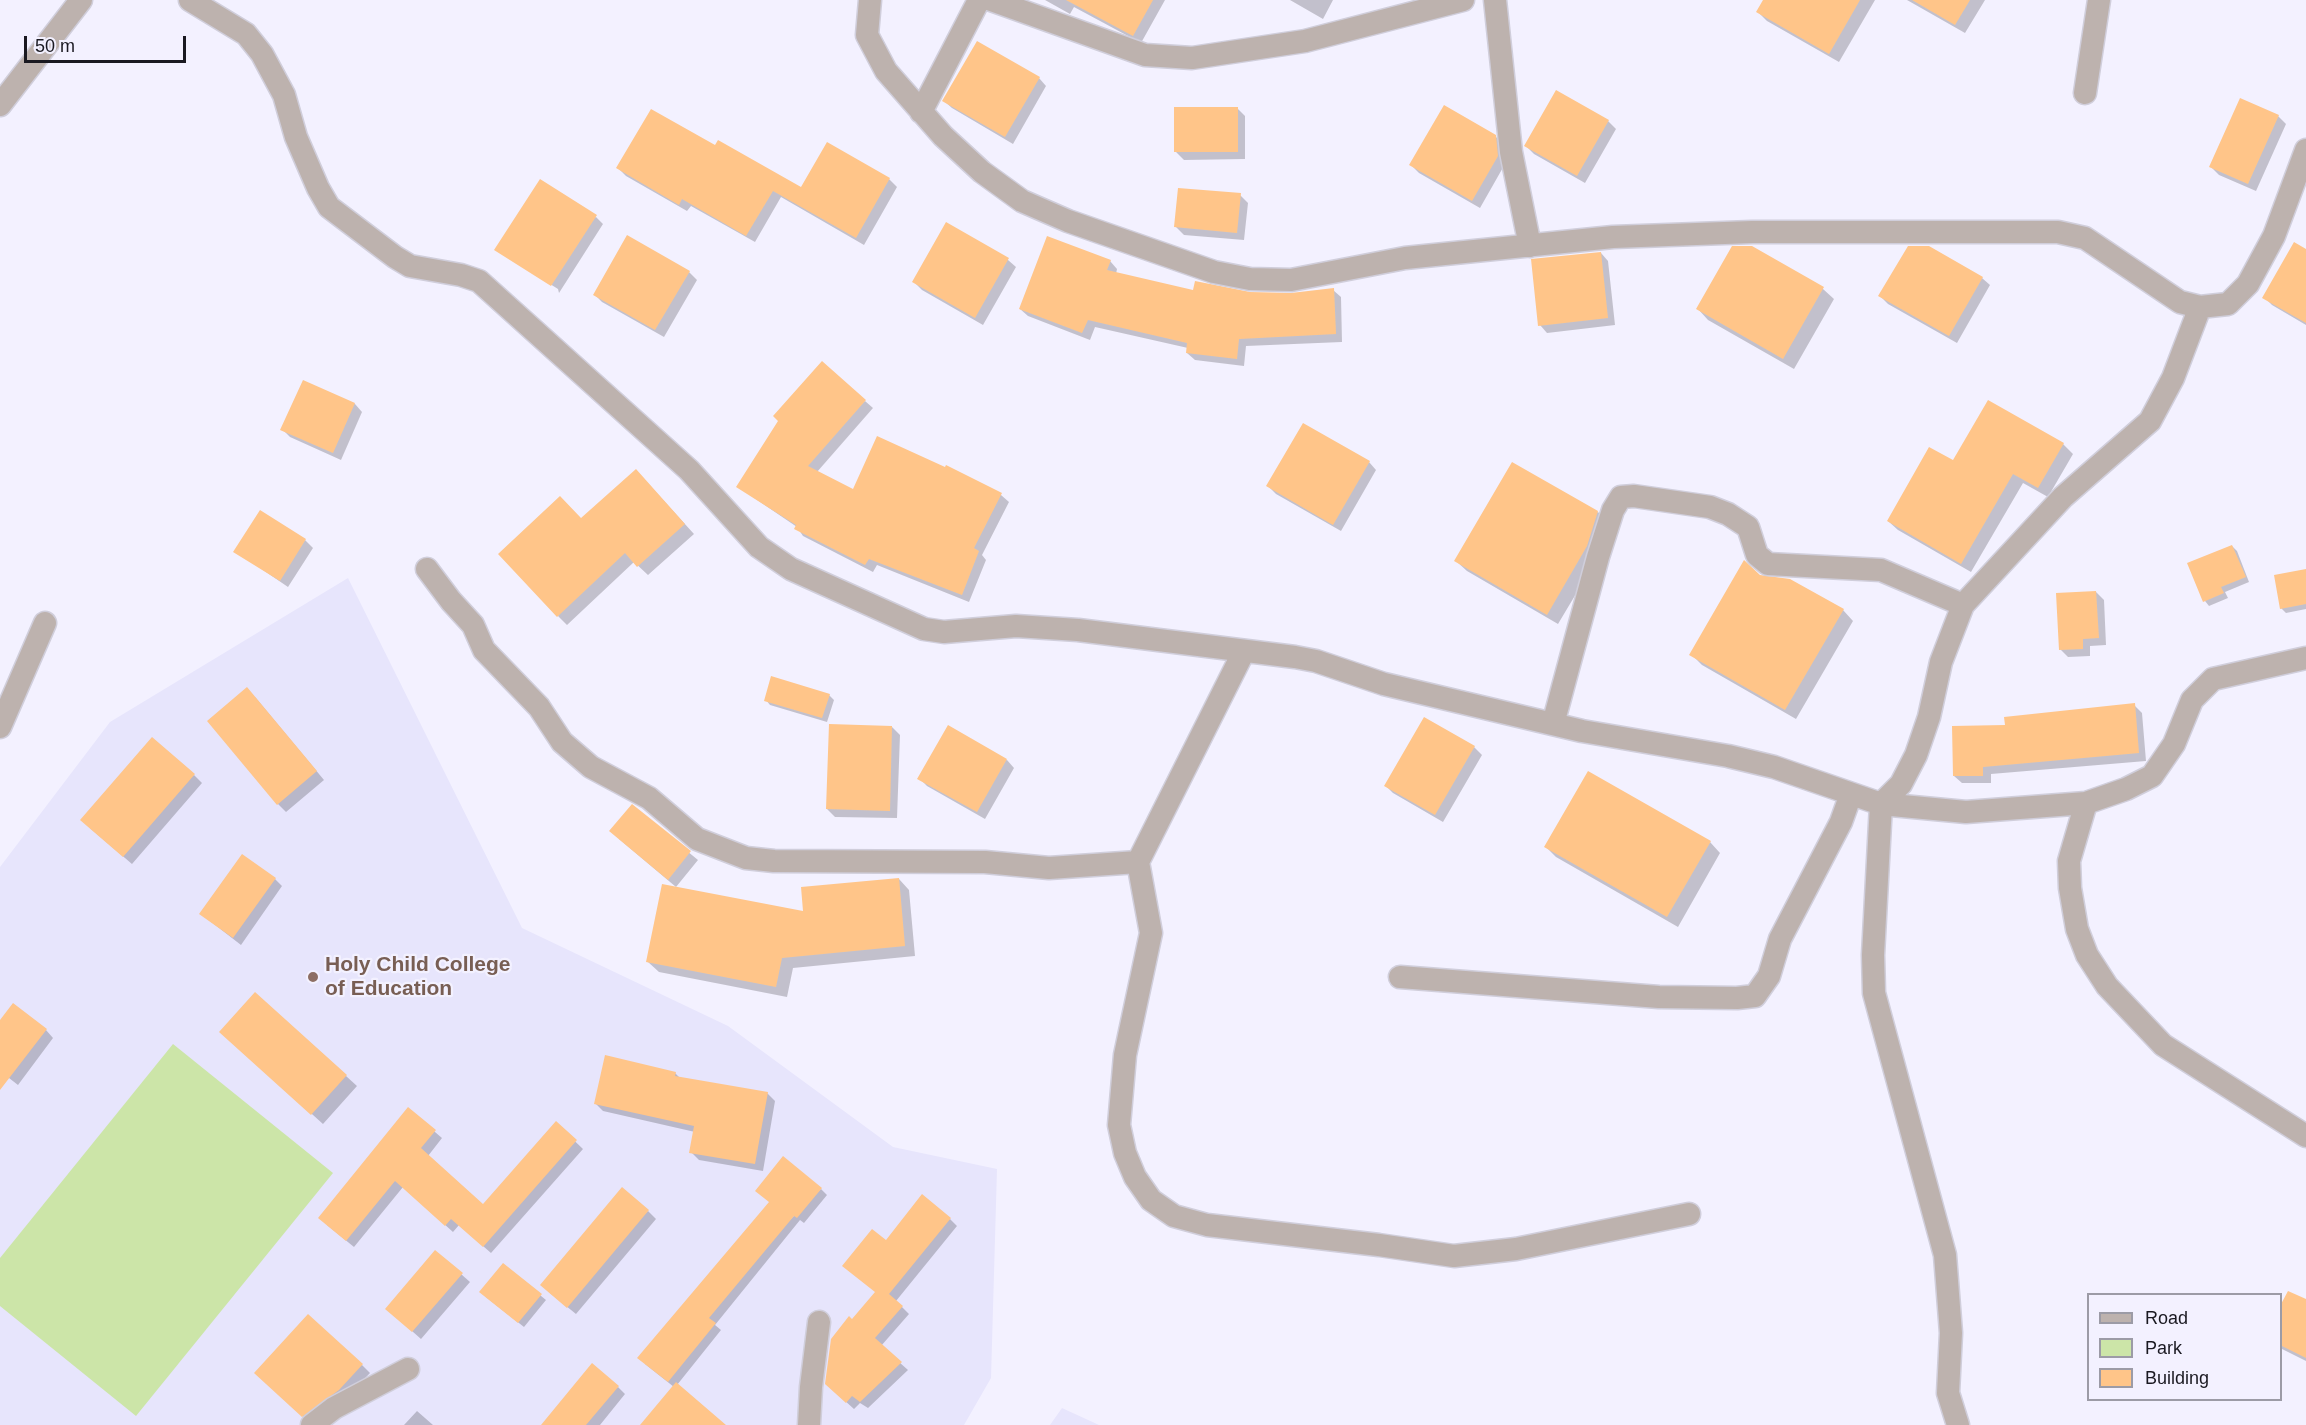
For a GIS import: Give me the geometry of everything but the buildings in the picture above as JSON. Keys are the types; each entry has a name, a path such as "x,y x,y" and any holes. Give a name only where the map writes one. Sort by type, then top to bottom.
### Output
{"street":[{"path":"0,105 81,0"},
{"path":"190,0 246,34 262,54 284,95 296,137 318,188 329,207 394,257 410,266 461,275 479,281 689,470 759,547 791,569 924,629 944,632 978,628 1037,627 1151,637 1316,661 1384,684 1553,724 1728,756 1774,767 1881,804 1966,812 2086,803 2126,789 2152,776 2174,744 2192,700 2213,679 2306,657"},
{"path":"870,0 867,36 886,71 921,112 982,172 1022,201 1068,221 1214,272 1250,279 1290,280 1405,258 1613,237 1752,232 2058,232 2085,238 2180,302 2200,307 2228,304 2248,284 2274,236 2306,150"},
{"path":"921,112 979,0"},
{"path":"991,0 1145,55 1192,58 1305,41 1463,0"},
{"path":"1495,0 1511,152 1530,246"},
{"path":"2085,93 2099,0"},
{"path":"1958,1425 1948,1393 1951,1333 1945,1255 1874,993 1881,804 1900,784 1916,756 1929,717 1941,662 1963,605 2062,497 2150,421 2173,378 2200,307"},
{"path":"1553,724 1598,557 1613,510 1622,497 1634,496 1710,507 1728,514 1748,527 1757,555 1768,564 1881,570 1963,605"},
{"path":"427,569 450,601 473,626 484,650 539,707 562,742 591,767 632,791 642,794 697,839 721,850 746,858 821,863 985,862 1049,868 1138,862"},
{"path":"0,727 45,623"},
{"path":"1243,652 1138,862 1151,933 1125,1055 1119,1125 1125,1153 1135,1178 1151,1200 1174,1216 1207,1225 1454,1256 1516,1249 1689,1214"},
{"path":"1400,977 1659,997 1737,998 1755,996 1769,975 1780,939 1841,822 1851,794"},
{"path":"2086,803 2069,861 2071,899 2080,938 2107,986 2163,1045 2306,1136"},
{"path":"810,1425 811,1387 819,1322"},
{"path":"312,1425 334,1408 408,1369"}],"shaded area":[{"name":"Holy Child College of Education","path":"348,578 522,928 728,1026 893,1147 997,1169 991,1378 964,1425 0,1425 0,867 110,722"},
{"path":"1062,1408 1099,1425 1050,1425"}],"green space":[{"path":"173,1044 333,1173 136,1416 0,1306 0,1258"}],"place":[{"name":"Holy Child College of Education","path":"313,977"}]}
